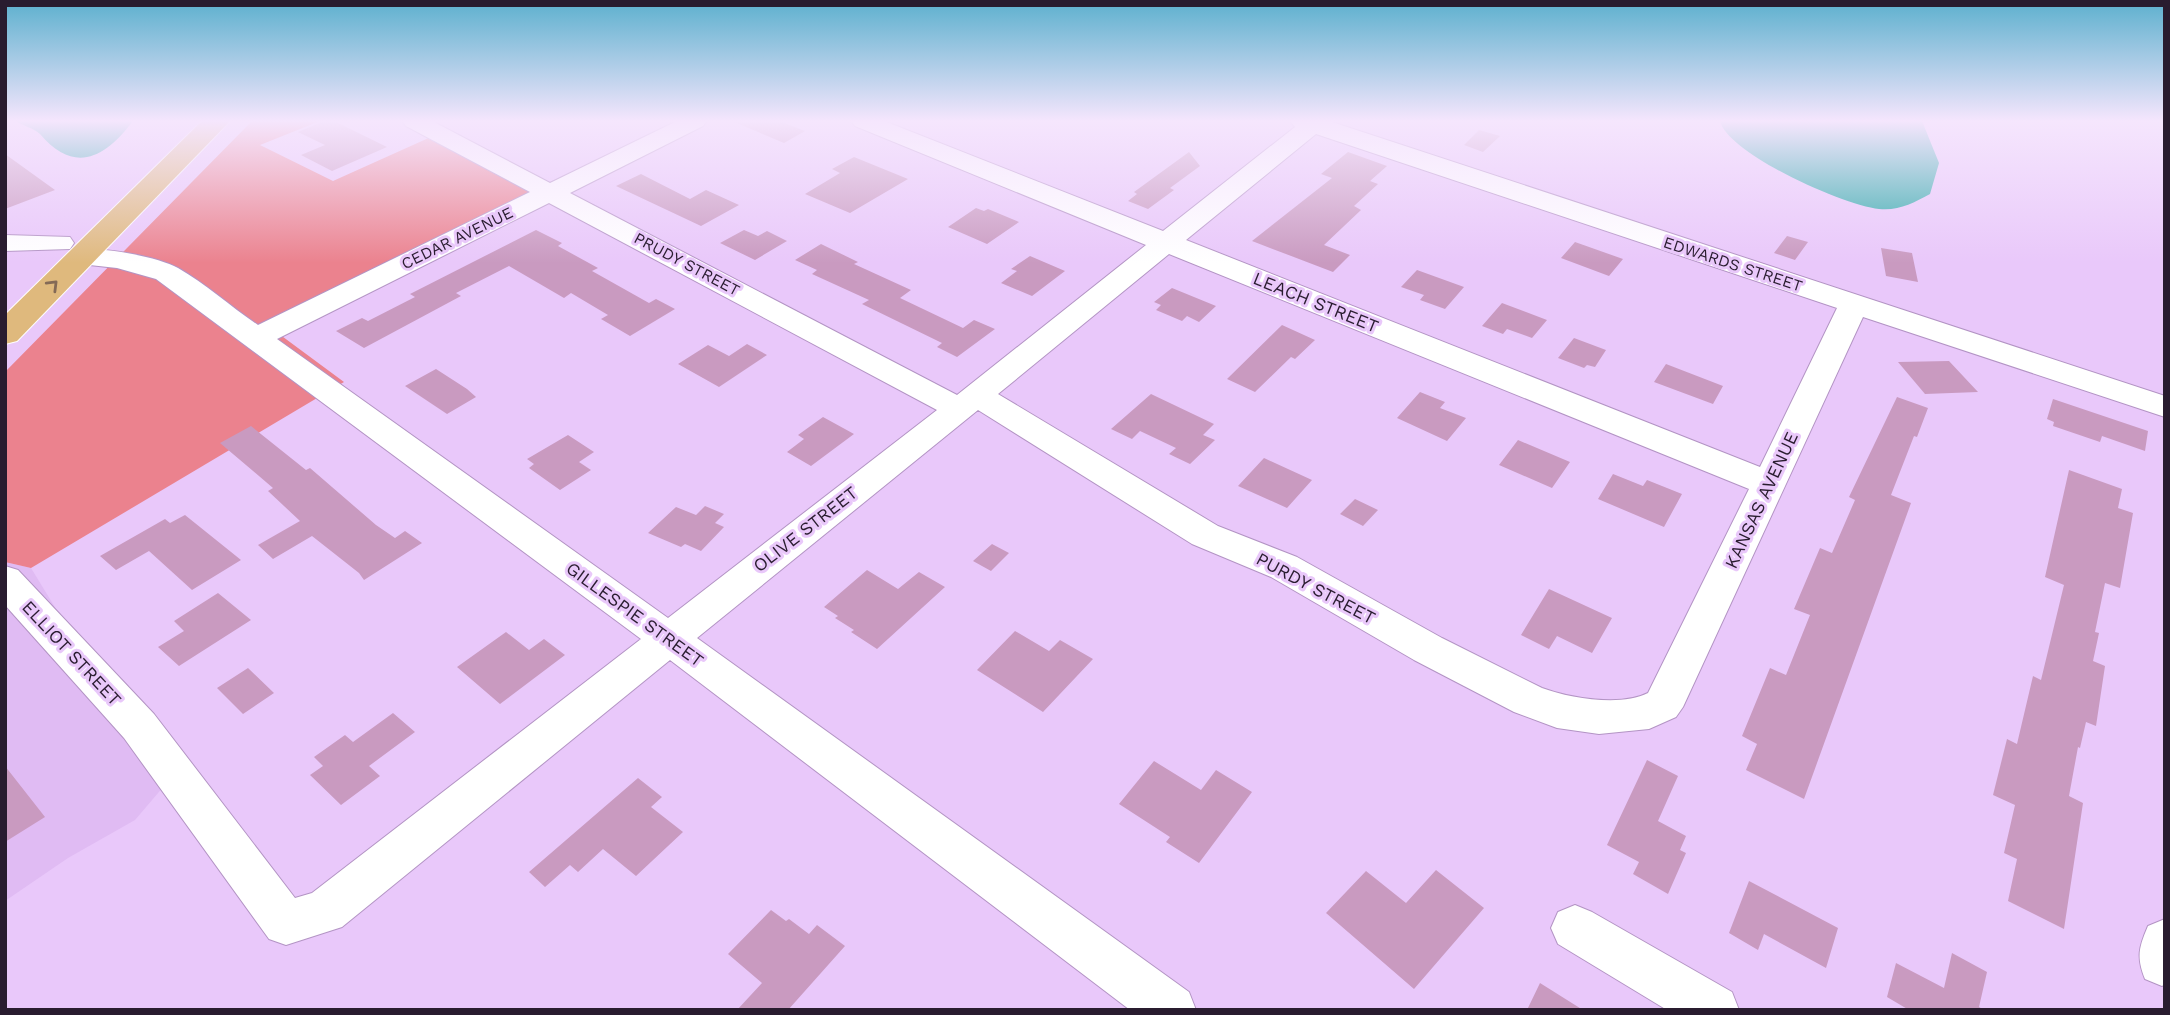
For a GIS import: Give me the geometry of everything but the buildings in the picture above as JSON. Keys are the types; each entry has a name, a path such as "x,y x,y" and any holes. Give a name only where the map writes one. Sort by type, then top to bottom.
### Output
{"main road":[{"path":"5,334 62,253 141,168"},
{"path":"5,296 62,253 161,168"}],"street":[{"name":"PRUDY STREET","path":"505,168 968,402"},
{"name":"CEDAR AVENUE","path":"257,337 598,168"},
{"name":"LEACH STREET","path":"982,168 1769,484"},
{"name":"OLIVE STREET","path":"286,923 325,911 968,402 1255,168"},
{"name":"EDWARDS STREET","path":"1449,168 2165,407"},
{"path":"5,243 62,253"},
{"path":"5,257 62,253"},
{"name":"GILLESPIE STREET","path":"62,253 119,260 166,273 668,638 1171,1010"},
{"name":"KANSAS AVENUE","path":"1669,695 1854,304"},
{"name":"PURDY STREET","path":"968,402 1205,535 1284,567 1428,649 1528,700 1557,711 1599,717 1649,712 1662,705 1669,695"},
{"name":"ELLIOT STREET","path":"5,580 139,726 286,923"},
{"path":"1575,928 1714,1010"}],"shaded area":[{"path":"205,168 307,168 333,181 361,168 500,168 542,189 275,331 344,382 31,568 5,562 5,372"},
{"path":"1775,168 1937,168 1930,194 1899,208 1886,209 1841,199"},
{"path":"5,562 31,568 164,786 135,820 68,858 5,901"}]}
